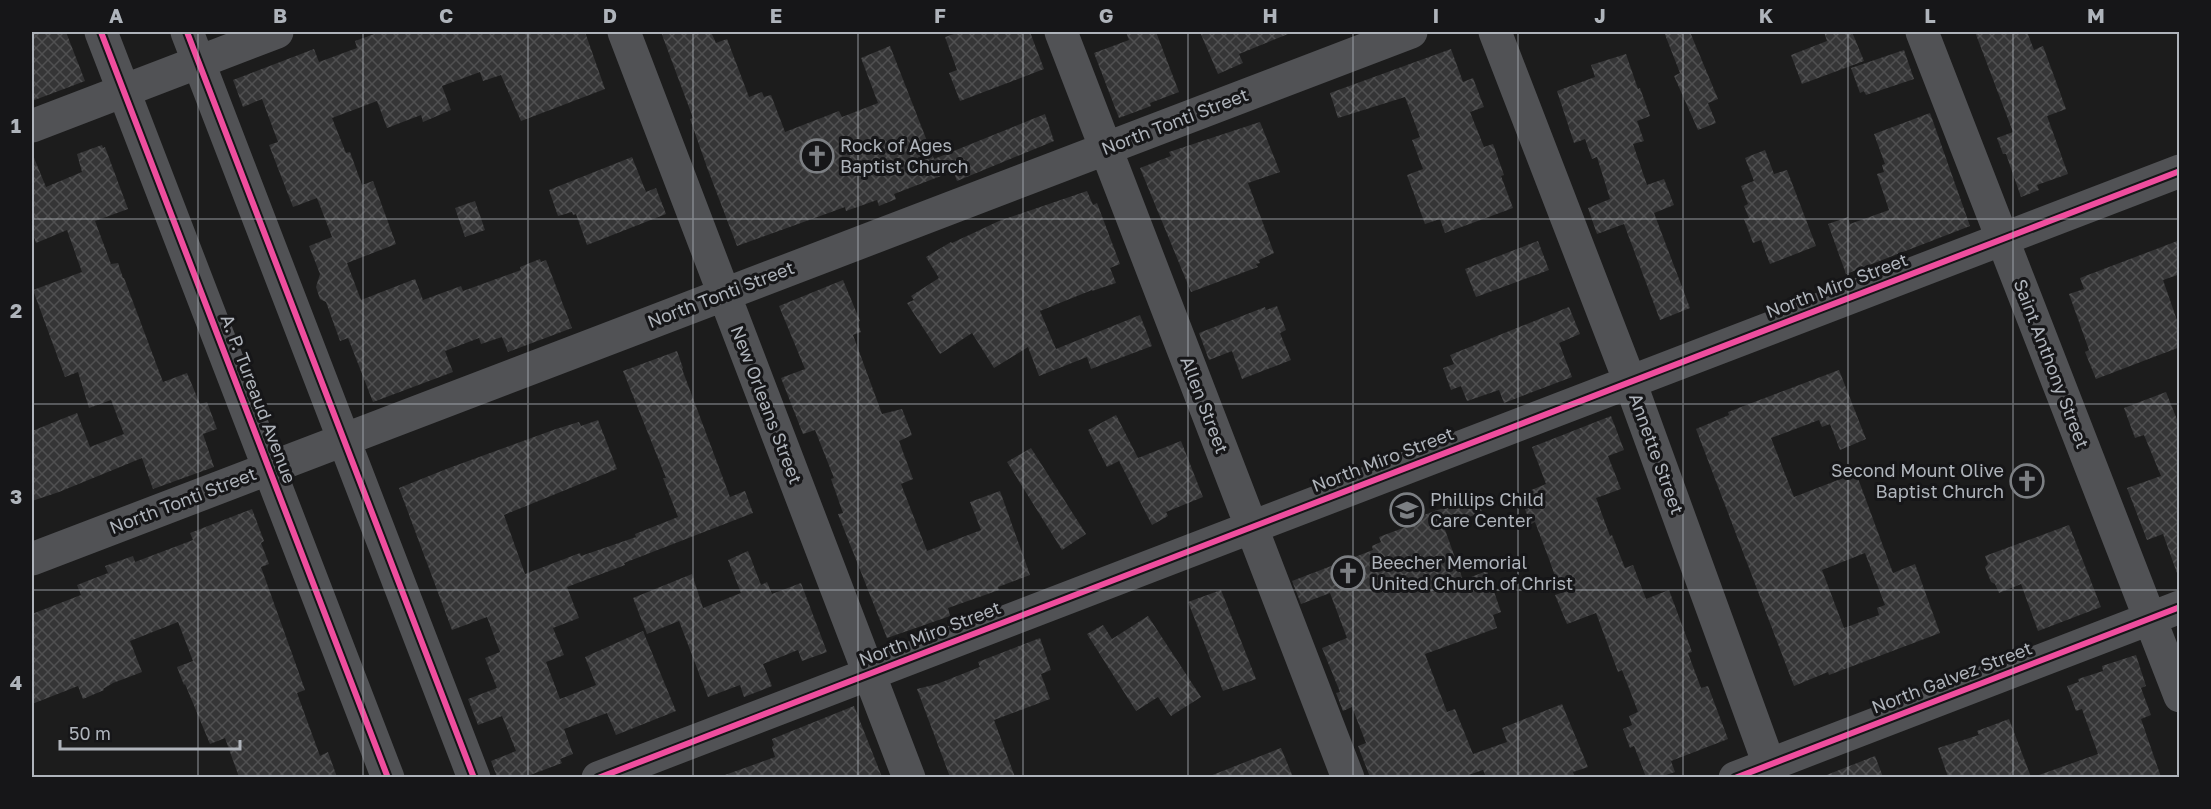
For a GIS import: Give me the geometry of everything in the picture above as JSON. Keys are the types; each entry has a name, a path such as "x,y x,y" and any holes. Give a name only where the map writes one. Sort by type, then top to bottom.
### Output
{"street":[{"name":"A. P. Tureaud Avenue","path":"101,32 388,777"},
{"path":"187,32 474,777"},
{"path":"32,126 277,32"},
{"name":"New Orleans Street","path":"624,32 909,777"},
{"name":"Allen Street","path":"1061,32 1348,777"},
{"name":"North Tonti Street","path":"32,559 1411,32"},
{"name":"Annette Street","path":"1495,32 1630,382 1772,771"},
{"name":"Saint Anthony Street","path":"1922,32 2003,239 2165,613 2180,696"},
{"name":"North Miro Street","path":"598,777 2180,171"},
{"name":"North Galvez Street","path":"1735,777 1772,771 2165,613"}],"building":[{"path":"32,32 66,32 85,81 32,101"},
{"path":"380,32 585,32 605,89 521,121 501,75 483,81 480,72 442,86 451,110 423,122 421,115 387,128 377,101 332,118 346,153 350,152 362,185 373,181 396,244 347,263 361,300 415,279 423,300 461,286 463,291 521,270 520,267 540,259 541,262 546,260 572,328 508,352 502,337 481,344 479,338 445,351 453,372 373,402 348,338 340,341 326,302 320,299 316,287 320,274 309,246 332,237 317,198 293,207 269,145 278,142 262,99 243,107 233,80 314,49 319,62 357,48 355,41"},
{"path":"661,32 711,32 716,43 727,39 749,97 762,92 764,97 771,95 785,132 839,111 842,117 878,103 861,58 890,46 934,159 1045,114 1054,141 957,181 954,173 946,174 894,194 896,199 879,206 877,200 846,211 845,207 737,246 708,170 690,119 693,118"},
{"path":"960,32 1030,32 1044,69 960,101 949,73 957,70 945,37"},
{"path":"1126,32 1156,32 1179,92 1119,118 1094,53 1129,40"},
{"path":"1200,32 1293,32 1239,54 1243,63 1218,74"},
{"path":"1664,32 1690,32 1718,99 1708,103 1716,123 1698,130 1674,76 1680,73"},
{"path":"1824,32 1852,32 1864,61 1802,84 1791,55 1827,41"},
{"path":"1975,32 2027,32 2034,50 2043,46 2066,109 2047,116 2068,174 2037,185 2039,190 2021,197 2006,154 2003,154 1997,138 2013,132"},
{"path":"1451,49 1463,82 1473,78 1484,107 1470,112 1484,147 1493,144 1504,175 1501,176 1513,208 1445,233 1440,219 1425,224 1407,175 1423,169 1412,140 1420,137 1405,97 1338,118 1330,93"},
{"path":"1904,50 1914,79 1866,95 1864,91 1860,93 1851,68"},
{"path":"1626,54 1650,116 1637,121 1644,141 1633,144 1647,185 1664,179 1674,205 1654,213 1690,308 1660,320 1624,224 1597,234 1588,208 1610,199 1597,157 1592,159 1585,139 1574,143 1557,91 1595,77 1591,65"},
{"path":"1930,113 1970,226 1846,274 1828,224 1848,217 1850,224 1889,210 1877,174 1884,172 1882,165 1885,164 1874,134"},
{"path":"1260,122 1280,172 1248,183 1274,253 1259,260 1260,263 1256,264 1258,267 1191,292 1140,168 1171,156 1169,152"},
{"path":"102,145 103,148 105,147 128,209 95,221 111,264 118,263 163,382 187,373 200,404 207,402 217,429 203,434 214,467 153,489 142,458 32,501 32,431 77,413 90,447 124,434 111,400 89,408 78,372 65,377 33,290 82,272 67,230 36,243 32,231 32,153 46,187 82,172 77,154"},
{"path":"1765,150 1774,174 1787,170 1816,246 1770,264 1761,240 1753,243 1744,219 1749,218 1744,206 1748,204 1741,186 1754,181 1745,158"},
{"path":"632,157 646,192 656,188 666,214 587,245 576,214 573,215 572,212 558,216 549,190"},
{"path":"1087,191 1093,205 1097,203 1120,264 1110,268 1116,283 1040,311 1056,349 1140,315 1152,346 1091,369 1087,357 1039,376 1028,347 994,368 972,333 940,354 907,303 914,300 911,296 939,278 926,257 951,242 999,221"},
{"path":"475,201 485,230 465,237 455,208"},
{"path":"2180,240 2180,274 2163,280 2180,329 2180,347 2096,379 2085,352 2089,350 2069,294 2084,289 2080,278"},
{"path":"1538,241 1549,270 1476,297 1465,269"},
{"path":"843,280 860,321 857,322 861,332 853,335 882,414 902,409 912,435 899,441 913,479 901,484 927,551 981,530 970,502 1000,491 1030,575 998,587 999,590 948,608 950,616 887,638 838,514 843,513 831,479 834,478 815,430 803,434 781,378 805,369 779,306"},
{"path":"1277,306 1286,330 1280,333 1291,360 1242,379 1232,351 1209,360 1199,333 1265,307 1266,310"},
{"path":"1569,307 1580,334 1559,343 1572,377 1504,403 1499,390 1467,401 1461,386 1451,390 1443,368 1454,364 1450,355"},
{"path":"677,351 730,497 745,491 753,513 567,587 579,618 553,628 564,655 546,662 560,699 596,685 585,657 643,631 676,711 616,735 607,713 564,729 573,754 560,759 562,763 525,777 497,777 491,761 516,751 502,716 478,725 468,699 497,688 485,658 500,652 487,617 452,630 399,488 556,429 579,422 581,426 598,420 617,469 504,515 525,574 580,553 581,556 636,537 635,534 678,517 663,478 666,478 623,371"},
{"path":"1839,370 1866,439 1840,450 1830,424 1822,427 1819,420 1771,438 1794,497 1856,473 1893,573 1915,564 1940,633 1794,686 1696,429 1729,415 1728,412","holes":["1865,553 1885,605 1877,608 1879,615 1844,628 1822,570"]},
{"path":"2166,392 2180,427 2180,573 2177,573 2163,534 2147,540 2127,488 2161,476 2144,435 2135,438 2124,408"},
{"path":"1116,415 1138,458 1181,441 1203,497 1166,512 1168,516 1152,525 1119,461 1107,467 1088,430"},
{"path":"1611,416 1624,450 1608,456 1621,489 1596,498 1625,568 1633,565 1646,599 1669,590 1692,652 1688,653 1701,688 1708,686 1728,739 1671,761 1675,772 1660,777 1646,777 1634,746 1630,748 1623,729 1632,725 1629,716 1638,712 1622,670 1618,672 1596,613 1567,624 1555,595 1561,593 1549,559 1535,522 1531,524 1519,495 1546,484 1532,447"},
{"path":"1031,448 1086,534 1062,550 1007,462"},
{"path":"1476,496 1482,512 1444,527 1463,580 1487,571 1501,612 1493,615 1497,628 1425,654 1447,712 1455,709 1473,754 1507,742 1502,728 1562,704 1588,767 1573,772 1575,777 1486,777 1483,770 1463,777 1370,777 1358,746 1366,743 1352,707 1343,711 1336,693 1340,692 1322,648 1347,638 1330,593 1301,604 1292,581 1373,550 1372,546 1381,542 1379,537 1411,525 1410,520"},
{"path":"252,509 264,541 261,543 269,564 261,567 305,690 297,693 320,756 328,752 337,777 239,777 225,738 210,744 184,685 177,667 193,661 178,622 130,641 142,672 113,683 104,690 83,699 78,686 32,704 32,614 81,595 77,585 108,573 105,566 133,556 135,562 193,540 190,533"},
{"path":"2069,525 2101,607 2038,631 2021,584 1999,593 1995,584 1991,582 1985,567 1988,564 1985,556"},
{"path":"748,551 761,585 767,582 772,594 801,583 827,652 802,661 798,650 763,664 772,686 744,697 740,685 708,697 679,621 647,634 633,598 692,574 703,608 741,593 728,560"},
{"path":"1221,590 1256,679 1223,691 1188,602"},
{"path":"1148,616 1201,697 1171,716 1158,697 1136,711 1087,634 1103,625 1112,639"},
{"path":"1040,638 1051,670 1041,674 1050,699 994,720 1015,777 950,777 917,689 937,684 980,667 978,662"},
{"path":"2136,655 2146,686 2141,688 2151,715 2141,719 2161,777 2039,777 2039,775 2098,754 2082,709 2076,711 2067,686 2079,682 2078,679 2103,671 2102,666"},
{"path":"854,706 882,777 726,777 725,775 775,757 772,739"},
{"path":"2009,719 2031,777 1948,777 1938,748 1979,735 1977,731"},
{"path":"1281,748 1293,777 1210,776"},
{"path":"1875,756 1883,777 1824,777 1824,776"}],"cycle path":[{"path":"101,32 388,778"},
{"path":"187,32 474,778"},
{"path":"598,778 2180,171"},
{"path":"1735,778 2180,607"}],"place":[{"name":"Rock of Ages Baptist Church","path":"817,156"},
{"name":"Second Mount Olive Baptist Church","path":"2027,481"},
{"name":"Phillips Child Care Center","path":"1407,510"},
{"name":"Beecher Memorial United Church of Christ","path":"1348,573"}]}
